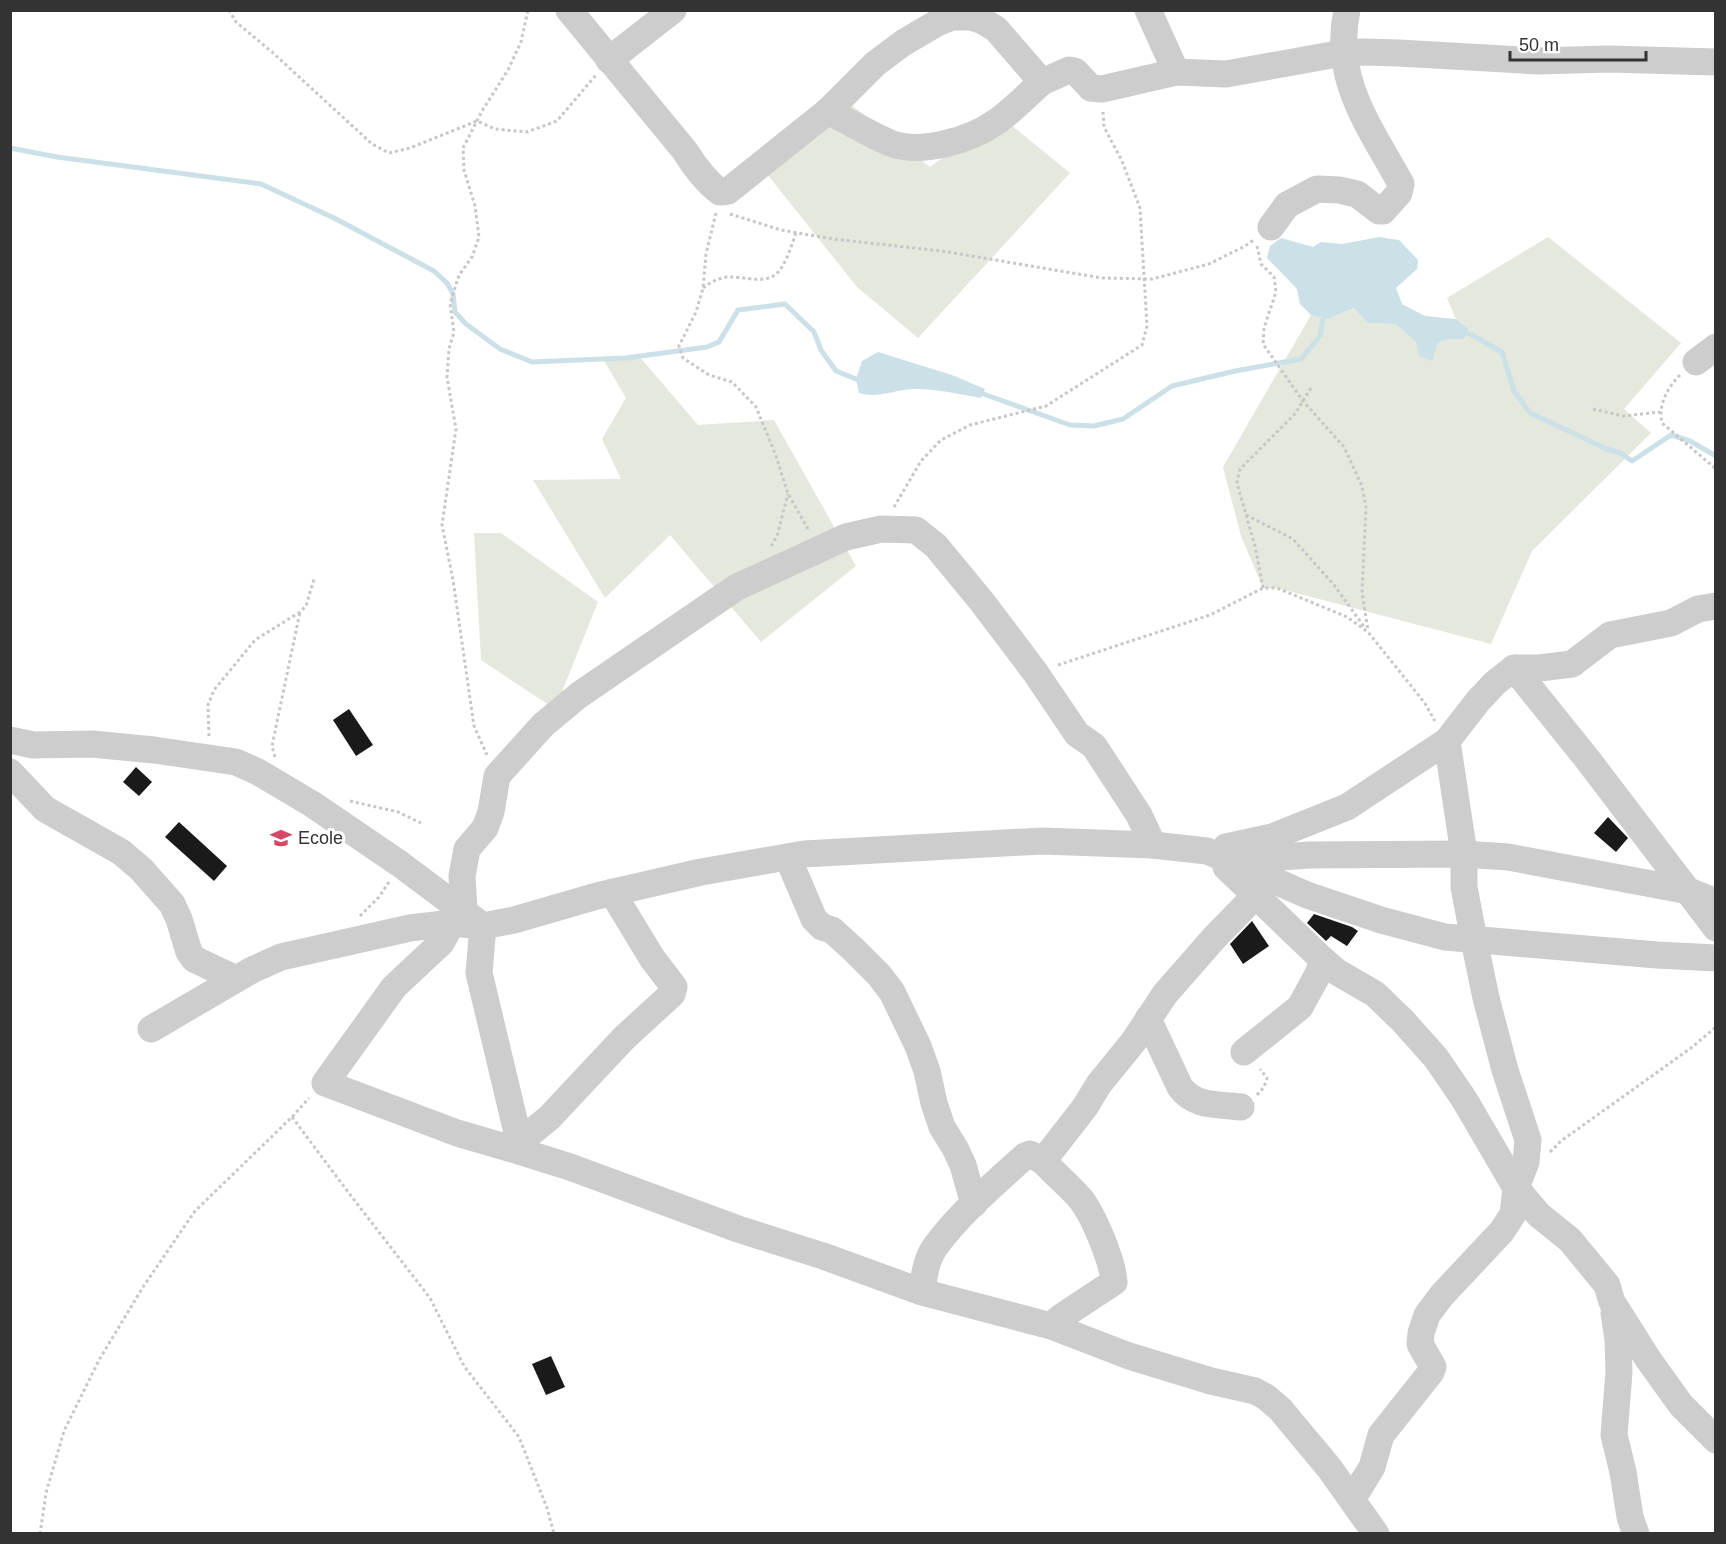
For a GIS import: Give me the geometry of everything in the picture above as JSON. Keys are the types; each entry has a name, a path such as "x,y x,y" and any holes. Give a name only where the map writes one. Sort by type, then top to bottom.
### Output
{"street":[{"path":"569,10 685,151 719,201 728,191 828,111 875,64 903,44 954,14 983,21 996,29 1042,82"},
{"path":"609,60 674,10"},
{"path":"1149,10 1176,72"},
{"path":"1271,227 1287,205 1317,189 1357,194 1379,211 1383,211 1399,193 1401,184 1360,111 1343,53 1347,10"},
{"path":"828,111 892,144 929,147 961,139 996,122 1042,82 1069,69 1075,70 1091,88 1102,89 1176,72 1226,74 1343,53 1400,52 1538,60 1716,62"},
{"path":"519,1147 466,920 462,876 467,849 484,828 491,812 497,777 543,725 579,695 737,586 855,534 881,529 916,530 936,546 982,603 1035,672 1077,734 1095,746 1144,823 1153,845"},
{"path":"1215,854 1272,837 1347,807 1447,741 1478,701 1514,668 1539,669 1572,664 1610,635 1671,622 1698,609 1716,606"},
{"path":"1514,668 1588,760 1716,928"},
{"path":"10,740 33,745 92,744 236,762 282,787 400,864 466,920"},
{"path":"1353,1498 1372,1467 1380,1435 1431,1372 1433,1367 1420,1344 1427,1315 1442,1294 1502,1231 1512,1214 1516,1188 1526,1162 1528,1140 1504,1070 1486,998 1464,887 1464,854 1447,741"},
{"path":"10,772 45,809 121,852 141,868 172,904 189,952 194,958 236,979"},
{"path":"151,1029 252,969 281,957 410,928 466,920 514,920 612,892 701,872 804,854 1042,841 1153,845 1215,854 1266,858 1309,855 1508,856 1689,891 1716,902"},
{"path":"1215,854 1323,960 1337,972 1375,994 1403,1021 1436,1058 1464,1099 1516,1188 1539,1215 1570,1240 1607,1285 1618,1339 1619,1372 1614,1435 1630,1517 1636,1533"},
{"path":"1215,854 1307,895 1381,920 1445,938 1716,958"},
{"path":"788,858 814,919 822,927 832,930 853,949 879,975 896,1000 918,1046 942,1127 956,1148 974,1204"},
{"path":"519,1147 624,1038 672,994 674,987 652,958 612,892"},
{"path":"1043,1161 1085,1107 1099,1084 1134,1041 1165,994 1256,895"},
{"path":"466,920 394,987 326,1083 457,1133 519,1147 738,1228 921,1292 1051,1326 1129,1356 1255,1391 1280,1409 1353,1498 1377,1533"},
{"path":"1244,1052 1300,1007 1323,960"},
{"path":"1148,1019 1186,1095 1196,1101 1241,1107"},
{"path":"921,1292 925,1269 935,1248 974,1204 1025,1156 1030,1154 1043,1161 1080,1198 1099,1233 1114,1269 1114,1282 1051,1326"},
{"path":"1612,1302 1648,1359 1681,1405 1716,1440"}],"path":[{"path":"229,10 236,22 372,144 389,153 410,148 477,122 495,129 527,132 557,121 609,60"},
{"path":"497,777 474,726 453,580 442,525 456,429 447,377 449,350 454,332 450,304 459,275 472,257 479,237 476,206 464,170 463,147 508,70 521,42 528,10"},
{"path":"881,529 921,461 941,440 970,425 1046,406 1142,345 1147,326 1140,208 1122,161 1104,127 1102,89"},
{"path":"819,549 788,494 776,456 756,407 732,382 709,375 683,358 679,346 696,312 703,288 706,254 719,201 781,230 833,240 942,251 1102,278 1152,279 1209,264 1256,238 1261,264 1274,277 1276,292 1264,328 1263,344 1303,401 1344,447 1362,486 1366,507 1362,593 1368,632"},
{"path":"703,288 715,279 729,277 766,279 776,274 787,257 796,233"},
{"path":"1706,355 1677,378 1666,393 1660,412 1662,423 1716,470"},
{"path":"1263,588 1255,546 1237,483 1240,469 1294,415 1311,388"},
{"path":"1593,409 1623,416 1660,412"},
{"path":"757,578 777,536 788,494"},
{"path":"1246,516 1293,539 1321,568 1424,702 1447,741"},
{"path":"210,758 208,705 214,690 255,640 306,606 314,579"},
{"path":"1035,672 1210,615 1263,588 1277,588 1347,617 1368,632"},
{"path":"282,787 272,746 300,612"},
{"path":"360,917 379,897 400,864"},
{"path":"1544,1158 1561,1141 1691,1048 1716,1027"},
{"path":"1241,1107 1264,1087 1267,1078 1244,1052"},
{"path":"40,1533 46,1493 64,1431 99,1360 143,1287 195,1211 292,1117 313,1093 326,1083"},
{"path":"292,1117 430,1298 464,1366 519,1437 547,1508 554,1533"}],"shaded area":[{"path":"834,91 930,167 1000,116 1070,173 918,338 857,287 755,159"},
{"path":"1548,237 1681,343 1624,409 1651,433 1532,551 1491,644 1277,588 1263,588 1241,536 1223,467 1311,315 1328,319 1354,308 1367,323 1395,324 1416,342 1438,343 1449,339 1464,339 1469,329 1456,319 1447,298"},
{"path":"639,356 698,425 774,420 856,566 761,642 670,535 605,598 533,480 621,479 602,439 626,398 603,359"},
{"path":"474,533 501,533 598,602 555,709 481,660"}],"water":[{"path":"1379,237 1399,240 1418,260 1417,269 1396,288 1402,304 1425,316 1456,319 1469,329 1464,339 1449,339 1438,343 1432,361 1419,356 1416,342 1395,324 1367,323 1354,308 1328,319 1311,315 1300,304 1297,289 1267,258 1270,246 1281,238 1313,247 1321,242 1342,244"},
{"path":"878,352 952,375 985,389 981,398 923,389 873,395 859,393 856,379 862,361"}],"building":[{"path":"349,709 373,745 356,756 333,720"},
{"path":"136,767 152,782 139,796 123,782"},
{"path":"1608,817 1628,838 1616,852 1594,833"},
{"path":"179,822 227,866 214,881 165,837"},
{"path":"1314,914 1358,931 1347,946 1331,936 1326,941 1307,923"},
{"path":"1252,921 1269,946 1243,964 1230,944"},
{"path":"551,1356 565,1387 546,1395 532,1364"}],"waterway":[{"path":"10,148 57,157 261,184 334,218 434,271 447,283 453,294 455,312 466,324 500,349 532,362 626,358 707,347 719,342 738,310 785,304 814,332 821,350 836,371 862,379"},
{"path":"978,392 1070,425 1094,426 1123,419 1172,386 1301,359 1320,336 1324,313"},
{"path":"1463,332 1502,352 1514,391 1530,413 1620,453 1632,461 1671,435 1690,441 1716,456"}],"place":[{"name":"Ecole","path":"281,838"}]}
